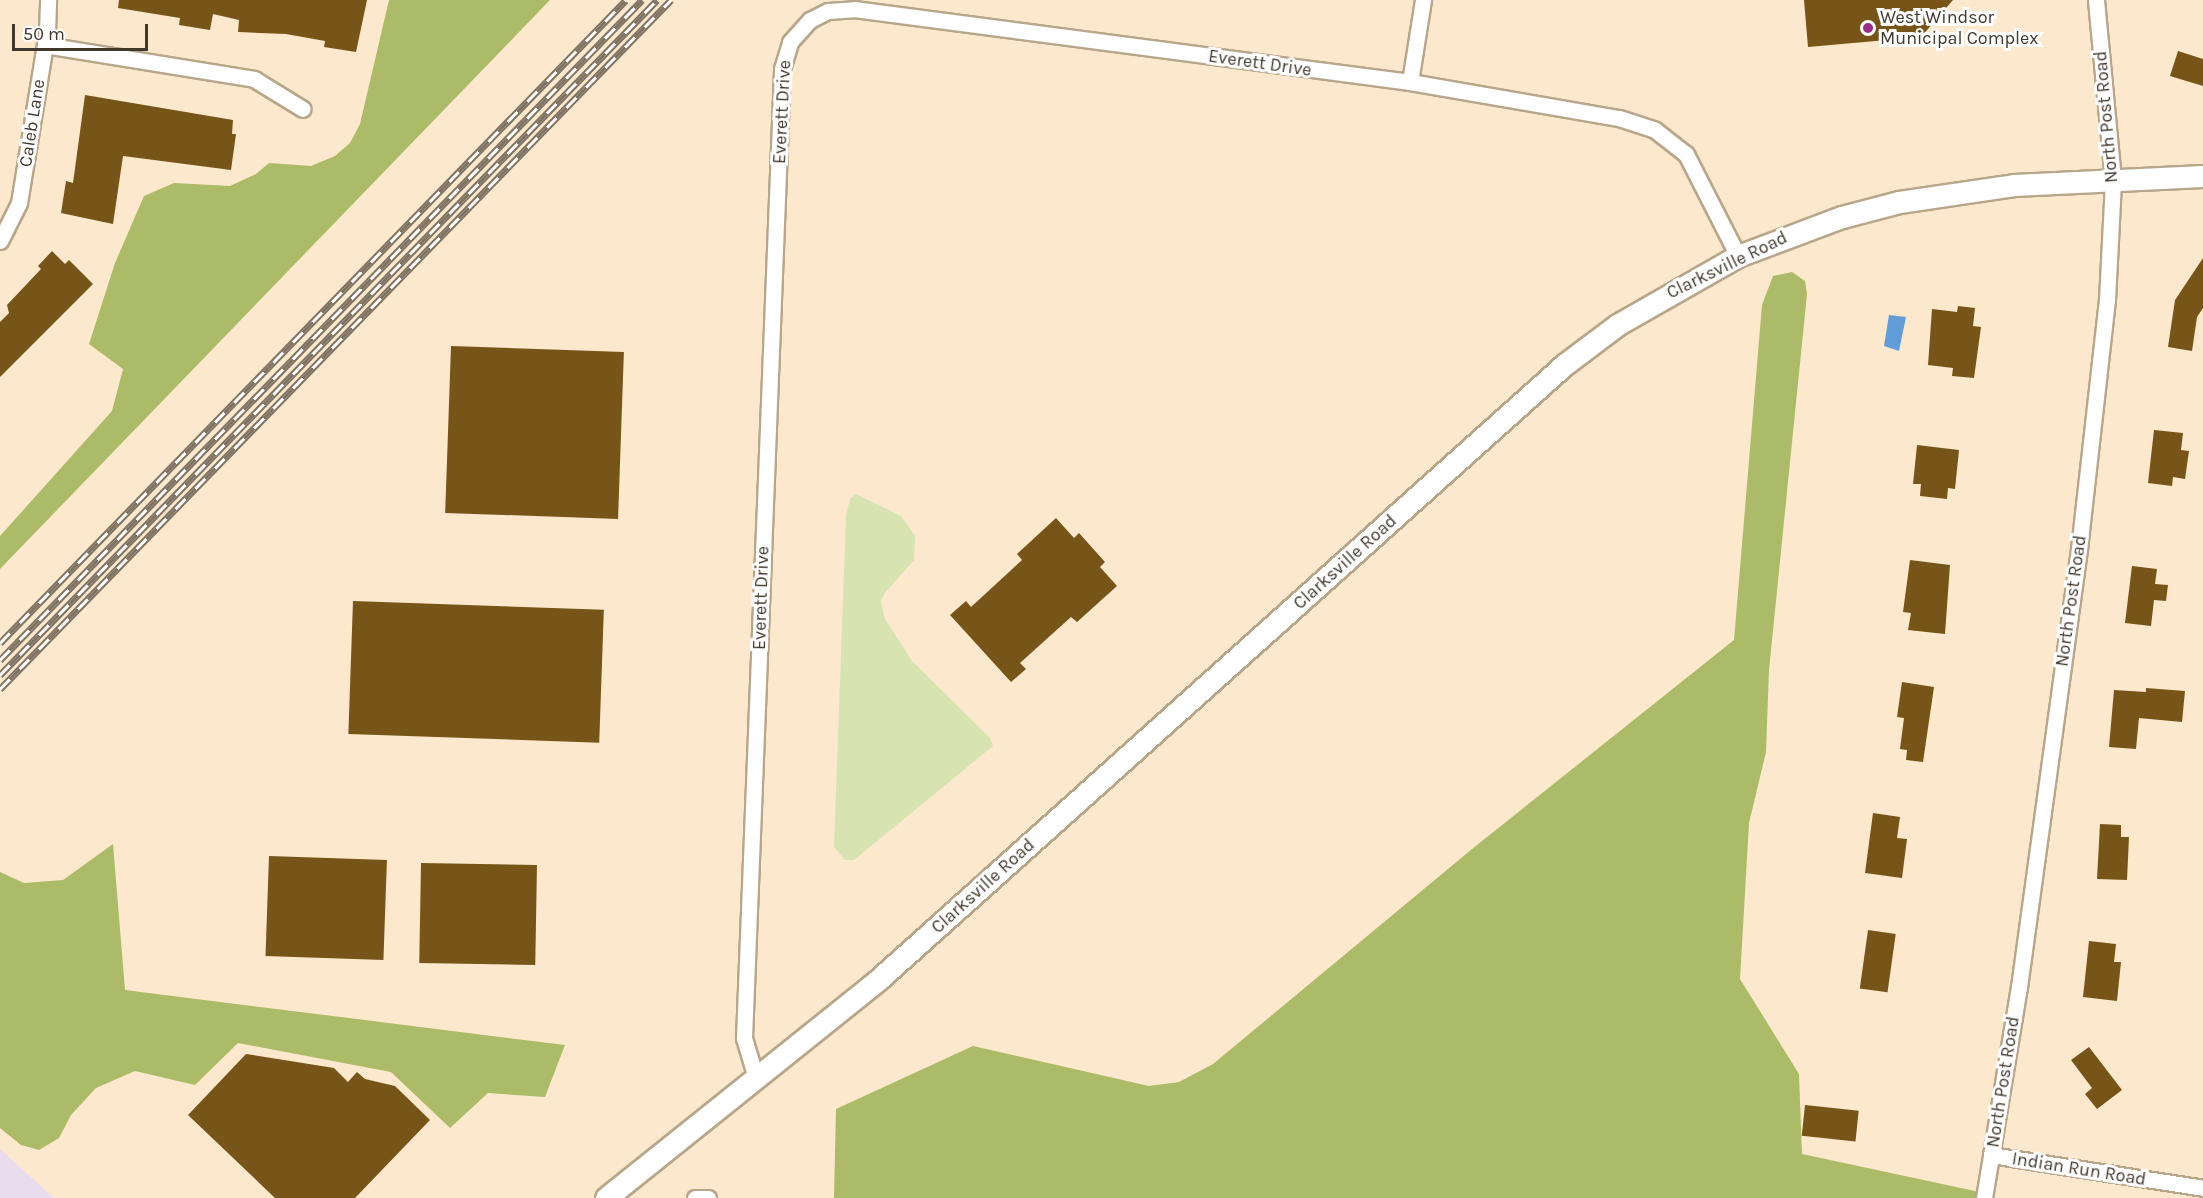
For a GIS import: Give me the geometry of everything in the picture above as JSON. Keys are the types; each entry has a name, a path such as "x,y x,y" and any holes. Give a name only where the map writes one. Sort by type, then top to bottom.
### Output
{"street":[{"name":"Caleb Lane","path":"0,240 19,203 45,45 48,0"},
{"path":"1410,82 1423,0"},
{"name":"North Post Road","path":"1984,1198 2019,987 2079,549 2107,300 2113,180 2096,0"},
{"name":"Everett Drive","path":"756,1078 744,1038 782,69 790,42 819,14 854,9 1410,82 1619,118 1655,129 1686,154 1738,256"},
{"path":"45,45 254,79 303,109"},
{"name":"Clarksville Road","path":"606,1198 756,1078 961,907 1564,365 1653,302 1738,256 1820,224 1899,202 2014,185 2203,176"},
{"name":"Indian Run Road","path":"1991,1155 2203,1188"},
{"path":"695,1198 708,1198"}],"shaded area":[{"path":"0,1149 54,1198 0,1198"}],"green space":[{"path":"389,0 550,0 0,569 0,536 112,411 123,369 89,344 115,263 144,196 174,183 230,186 256,174 269,163 311,166 335,156 350,143 360,124"},
{"path":"1792,272 1805,281 1807,294 1769,670 1766,752 1749,823 1740,979 1799,1074 1802,1154 1989,1194 1988,1198 834,1198 836,1109 973,1046 1149,1086 1179,1082 1213,1064 1472,849 1734,640 1762,305 1773,276"},
{"path":"856,494 901,516 915,536 914,560 884,594 881,602 885,619 912,661 990,738 993,746 854,860 845,860 834,847 846,516 850,499"},
{"path":"113,844 125,990 565,1045 545,1097 488,1093 450,1128 391,1072 238,1043 195,1085 135,1071 96,1088 71,1115 59,1138 39,1150 21,1145 0,1128 0,872 24,883 63,880"}],"water":[{"path":"1889,315 1906,317 1899,351 1884,346"}],"building":[{"path":"119,0 367,0 356,52 324,47 325,41 286,34 238,32 239,20 213,14 210,30 179,25 180,18 118,8"},
{"name":"West Windsor Municipal Complex","path":"1804,0 1953,0 1921,37 1808,47"},
{"path":"2178,51 2203,59 2203,86 2170,76"},
{"path":"85,95 233,120 232,134 236,134 231,170 123,156 113,224 61,213 66,181 73,183"},
{"path":"52,251 65,264 69,260 93,284 0,377 0,322 9,313 7,305 41,269 38,266"},
{"path":"2203,258 2203,308 2197,317 2192,351 2168,347 2175,300"},
{"path":"1958,306 1975,308 1973,326 1981,327 1974,378 1952,376 1953,368 1928,365 1932,309 1957,312"},
{"path":"451,346 624,352 618,519 445,513"},
{"path":"2154,430 2183,433 2181,450 2189,451 2185,479 2173,477 2172,486 2148,483"},
{"path":"1917,445 1959,450 1955,489 1948,488 1947,499 1920,496 1921,484 1913,484"},
{"path":"1056,518 1074,538 1079,533 1105,562 1100,567 1117,586 1077,622 1071,617 1020,663 1026,669 1011,682 950,615 966,601 971,607 1022,560 1017,554"},
{"path":"1910,560 1950,565 1945,634 1908,630 1911,613 1903,612"},
{"path":"2132,566 2157,569 2155,584 2168,585 2166,601 2154,600 2151,626 2125,623"},
{"path":"353,601 604,610 599,743 348,734"},
{"path":"1902,682 1934,687 1923,762 1906,760 1907,750 1900,749 1904,718 1897,717"},
{"path":"2146,688 2185,691 2182,722 2139,718 2136,749 2109,747 2114,690 2146,692"},
{"path":"1873,813 1900,817 1897,838 1907,839 1902,878 1865,873"},
{"path":"2100,824 2121,825 2121,837 2129,837 2127,880 2097,879"},
{"path":"269,856 387,860 383,960 266,956"},
{"path":"421,863 537,865 535,965 419,963"},
{"path":"1868,930 1896,934 1888,992 1860,988"},
{"path":"2089,941 2116,944 2114,962 2121,962 2117,1001 2083,997"},
{"path":"2089,1047 2122,1090 2097,1109 2085,1094 2092,1088 2071,1060"},
{"path":"246,1054 334,1068 348,1082 357,1072 365,1079 395,1086 430,1120 355,1198 275,1198 188,1115"},
{"path":"1805,1105 1859,1111 1855,1141 1802,1136"}],"railway":[{"path":"0,643 626,0"},
{"path":"0,660 642,0"},
{"path":"0,675 657,0"},
{"path":"0,689 671,0"}],"place":[{"name":"West Windsor Municipal Complex","path":"1868,28"}]}
